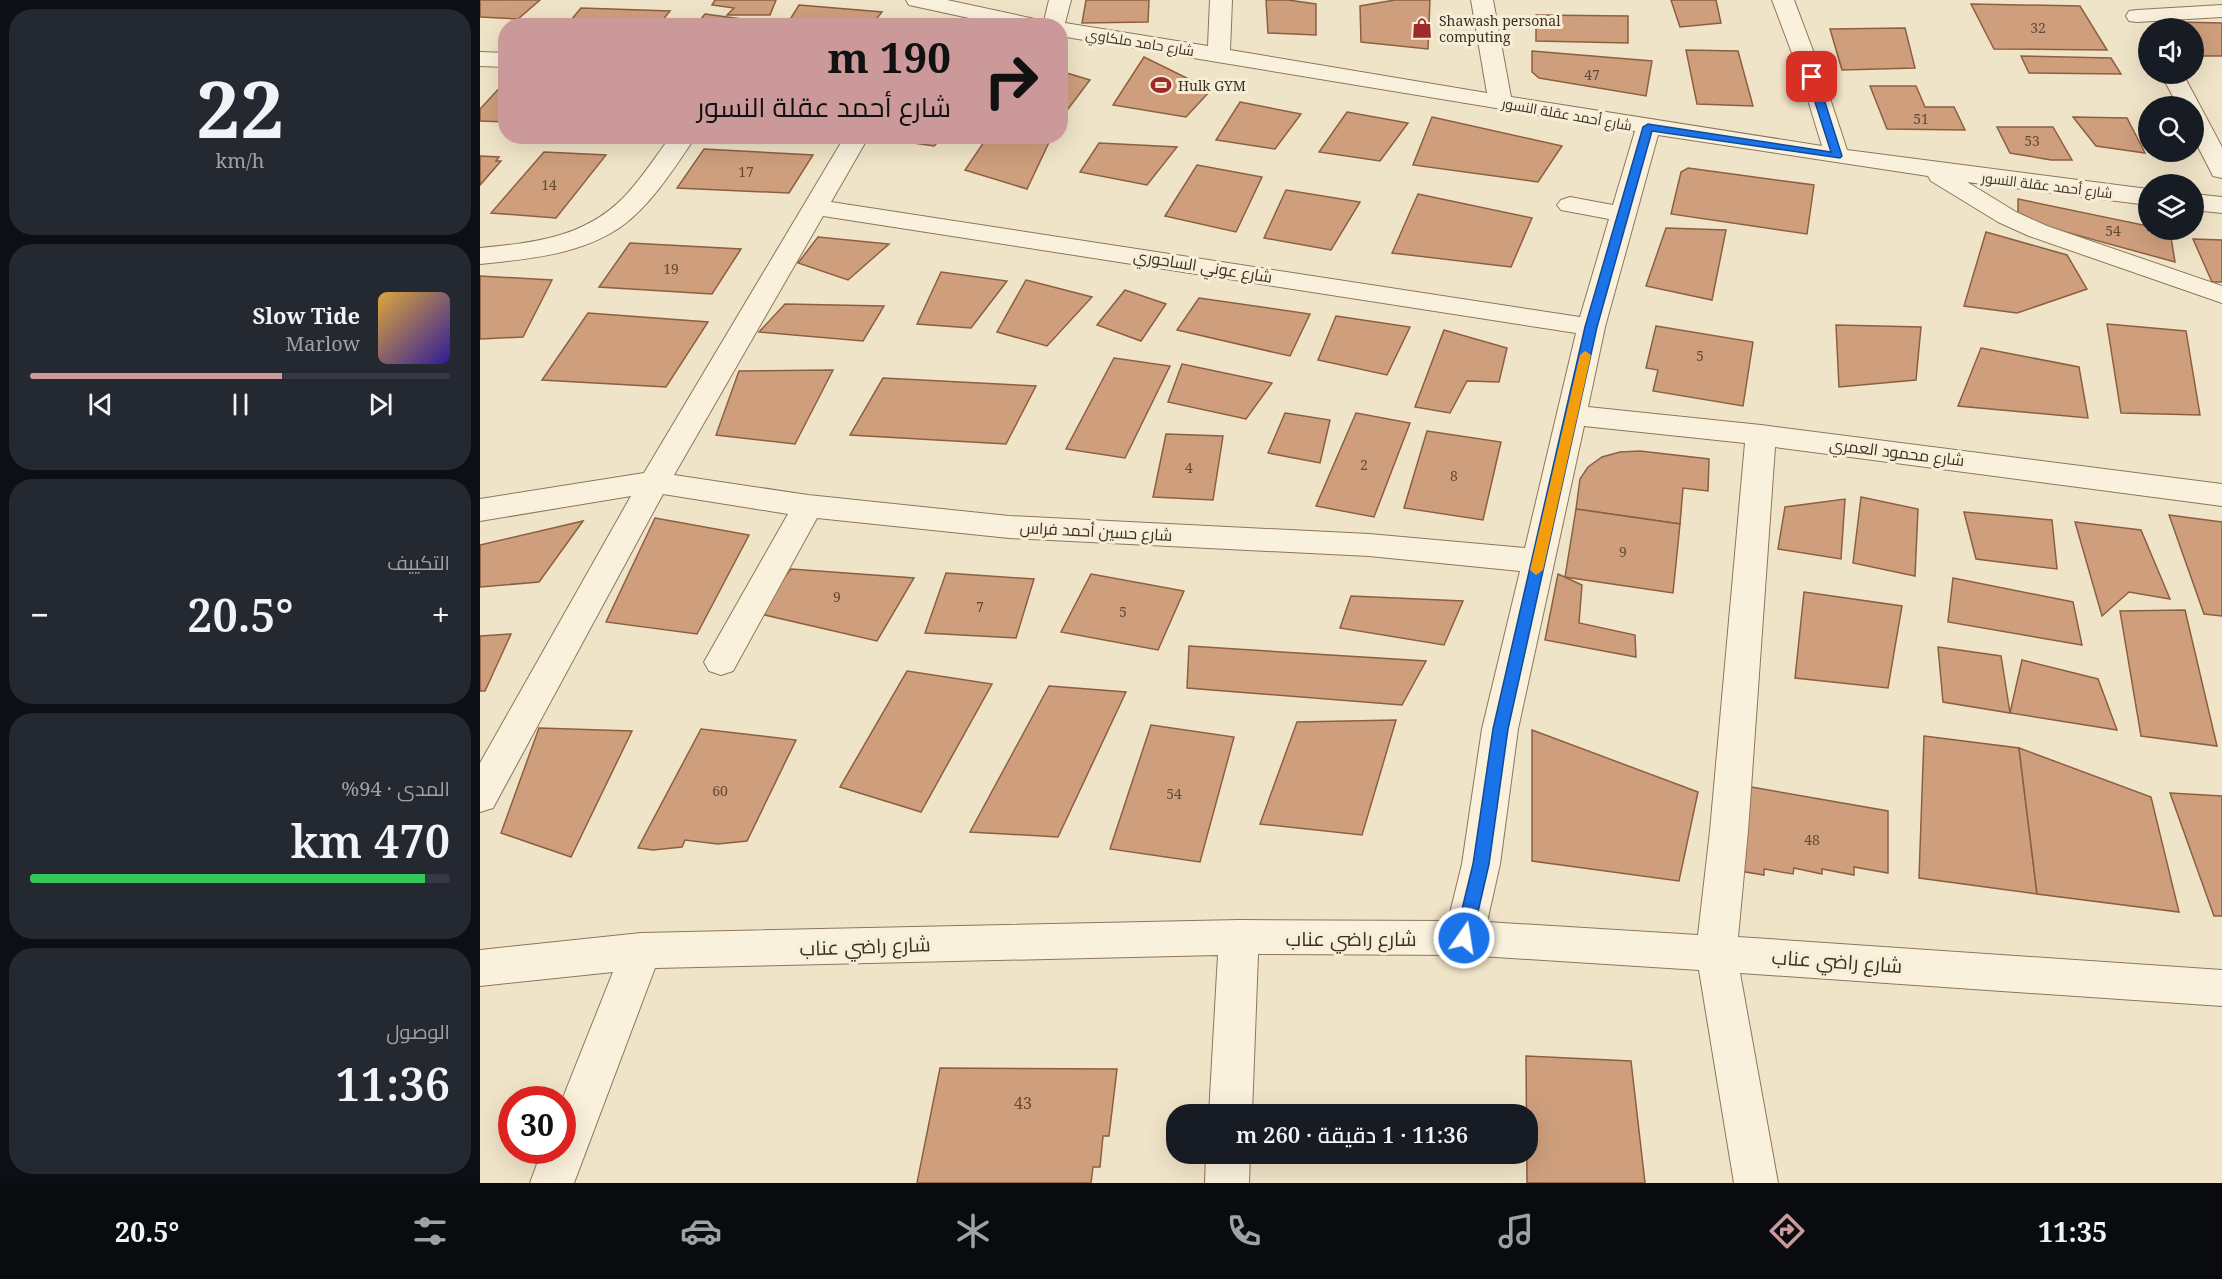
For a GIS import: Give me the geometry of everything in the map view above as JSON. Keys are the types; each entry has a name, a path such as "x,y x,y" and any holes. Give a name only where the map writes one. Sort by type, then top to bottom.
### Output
{"street":[{"path":"1056,18 1060,0"},
{"path":"1219,54 1221,0"},
{"path":"1482,0 1500,102"},
{"path":"1783,0 1812,77 1837,156"},
{"path":"925,18 926,3 1000,18"},
{"path":"2138,17 2222,11"},
{"name":"شارع حامد ملكاوي","path":"1068,30 1219,54"},
{"name":"شارع أحمد عقلة النسور","path":"1219,54 1648,127 1928,169 2138,196"},
{"path":"480,59 498,60"},
{"path":"1464,938 1481,864 1500,729 1591,327 1648,127"},
{"path":"2204,135 2222,171"},
{"path":"480,256 542,249 581,239 608,224 629,206 678,144"},
{"path":"480,797 654,482 852,144"},
{"path":"1928,169 2007,217 2038,231 2222,295"},
{"path":"2204,203 2222,205"},
{"path":"1570,206 1624,214"},
{"name":"شارع عوني الساحوري","path":"816,207 1591,327"},
{"name":"شارع محمود العمري","path":"1572,416 1761,435 2222,495"},
{"path":"1756,1183 1716,953 1730,819 1761,435"},
{"name":"شارع حسين أحمد فراس","path":"480,510 654,482 808,506 1009,527 1369,545 1539,561"},
{"path":"721,662 808,506"},
{"path":"1231,1104 1239,937"},
{"name":"شارع راضي عناب","path":"480,968 641,951 1239,937 1464,938 2222,988"},
{"path":"552,1183 641,951"},
{"path":"1227,1183 1228,1164"}],"building":[{"path":"480,0 540,0 519,18 480,17"},
{"path":"715,0 776,0 770,15 727,15 734,8 712,5"},
{"path":"1086,0 1149,0 1148,22 1082,23"},
{"path":"1266,0 1316,4 1316,35 1268,33"},
{"path":"1395,0 1430,0 1428,49 1361,42 1360,6"},
{"path":"1671,0 1716,0 1721,23 1680,27"},
{"path":"1971,4 2080,6 2107,50 1994,49"},
{"path":"799,5 882,12 877,18 791,18"},
{"path":"581,8 670,11 664,18 573,18"},
{"path":"705,14 734,18 702,18"},
{"path":"1536,15 1628,16 1628,43 1536,41"},
{"path":"2204,23 2222,23 2222,56 2204,56"},
{"path":"1905,28 1915,68 1842,70 1830,29"},
{"path":"1686,50 1738,51 1753,106 1697,104"},
{"path":"1532,51 1652,61 1646,96 1539,78 1532,72"},
{"path":"2021,56 2111,58 2121,74 2029,73"},
{"path":"1144,57 1211,90 1186,117 1113,105"},
{"path":"1068,73 1090,80 1068,109"},
{"path":"1870,86 1916,86 1925,107 1954,107 1965,130 1887,129"},
{"path":"498,90 498,122 480,121 480,109"},
{"path":"1240,102 1301,114 1275,149 1216,140"},
{"path":"1347,112 1408,123 1380,161 1319,152"},
{"path":"1432,117 1562,146 1538,182 1413,165"},
{"path":"2073,117 2127,118 2138,139 2138,152 2096,146"},
{"path":"1997,127 2053,127 2072,160 2051,160 2010,153"},
{"path":"1099,143 1177,147 1147,185 1080,172"},
{"path":"983,144 1048,144 1027,189 965,170"},
{"path":"704,149 813,155 789,193 677,188"},
{"path":"544,152 606,155 556,218 491,213"},
{"path":"480,156 499,157 496,161 501,161 480,185"},
{"path":"1197,165 1262,177 1236,232 1165,216"},
{"path":"1688,168 1814,185 1807,234 1671,214 1681,172"},
{"path":"1286,190 1360,202 1331,250 1264,238"},
{"path":"1418,194 1532,218 1511,267 1392,253"},
{"path":"2018,199 2138,224 2138,240 2171,240 2175,262 2018,219"},
{"path":"1666,228 1726,230 1712,300 1646,286"},
{"path":"1986,232 2067,255 2087,289 2017,313 1964,306"},
{"path":"818,237 889,244 848,280 798,263"},
{"path":"2193,240 2222,240 2222,282 2212,282"},
{"path":"630,243 741,249 712,294 599,287"},
{"path":"941,272 1007,281 971,328 917,324"},
{"path":"480,276 552,280 523,337 480,339"},
{"path":"1026,280 1092,297 1047,346 997,332"},
{"path":"1125,290 1166,304 1141,341 1097,325"},
{"path":"1199,298 1310,314 1290,356 1177,330"},
{"path":"785,304 884,306 863,341 759,332"},
{"path":"588,313 708,322 666,387 542,380"},
{"path":"1336,316 1410,327 1387,375 1318,360"},
{"path":"2107,324 2186,331 2200,415 2121,413"},
{"path":"1836,325 1921,327 1916,380 1839,387"},
{"path":"1656,326 1753,342 1743,406 1653,391 1658,370 1646,368"},
{"path":"1444,330 1507,348 1499,382 1467,381 1450,413 1415,407"},
{"path":"1981,348 2079,367 2088,418 1958,406"},
{"path":"1114,358 1170,366 1125,458 1066,449"},
{"path":"1182,364 1272,383 1246,419 1168,402"},
{"path":"833,370 795,444 716,435 739,371"},
{"path":"883,378 1036,386 1006,444 850,435"},
{"path":"1285,413 1330,420 1320,463 1268,453"},
{"path":"1356,413 1410,423 1374,517 1316,506"},
{"path":"1427,431 1501,442 1483,520 1404,508"},
{"path":"1166,434 1223,436 1213,500 1153,497"},
{"path":"1640,451 1709,459 1708,491 1683,488 1680,524 1576,509 1580,479 1588,467 1602,457 1620,452"},
{"path":"1861,497 1918,509 1915,576 1853,563"},
{"path":"1845,499 1841,559 1778,549 1785,507"},
{"path":"1576,509 1680,524 1673,593 1565,577"},
{"path":"1964,512 2052,520 2057,569 1976,559"},
{"path":"2169,515 2222,522 2222,616 2204,614"},
{"path":"655,518 749,535 697,634 606,622"},
{"path":"583,521 539,582 480,587 480,545"},
{"path":"2075,522 2141,530 2170,599 2129,592 2102,616"},
{"path":"791,569 914,578 877,641 756,613"},
{"path":"946,573 1034,579 1016,638 925,633"},
{"path":"1091,574 1184,591 1158,650 1061,632"},
{"path":"1558,574 1582,585 1579,623 1635,635 1636,657 1545,640"},
{"path":"1953,578 2073,602 2082,645 1948,622"},
{"path":"1804,592 1902,606 1888,688 1795,678"},
{"path":"1351,596 1463,601 1444,645 1340,628"},
{"path":"2185,610 2217,746 2141,736 2120,611"},
{"path":"511,634 485,691 480,691 480,636"},
{"path":"1189,646 1426,661 1402,705 1187,688"},
{"path":"1938,647 2001,656 2010,713 1943,702"},
{"path":"2022,660 2098,679 2117,730 2010,713"},
{"path":"907,671 992,684 921,812 840,787"},
{"path":"1049,686 1126,692 1058,837 970,832"},
{"path":"1396,720 1362,835 1260,824 1297,722"},
{"path":"1151,725 1234,737 1200,862 1110,849"},
{"path":"539,728 632,731 571,857 501,833"},
{"path":"701,729 796,740 747,841 718,844 685,840 682,847 653,850 638,848"},
{"path":"1532,730 1698,792 1679,881 1532,861"},
{"path":"1924,736 2019,748 2037,894 1919,878"},
{"path":"2019,748 2151,797 2179,912 2037,894"},
{"path":"1740,785 1888,811 1888,873 1854,867 1854,875 1822,869 1822,874 1794,868 1793,874 1764,869 1764,875 1734,870"},
{"path":"2170,793 2222,796 2222,916 2214,916"},
{"path":"1526,1056 1631,1061 1645,1183 1527,1183 1527,1164 1538,1164 1538,1104 1526,1104"},
{"path":"940,1068 1117,1069 1109,1136 1103,1136 1100,1167 1093,1167 1091,1183 917,1183"}],"slow traffic":[{"path":"1536,570 1585,355"}],"place":[{"name":"Shawash personal computing","path":"1422,28"},
{"name":"Hulk GYM","path":"1161,85"}],"route":[{"path":"1464,938 1481,864 1500,729 1591,327 1648,127 1837,156 1812,77"}]}
